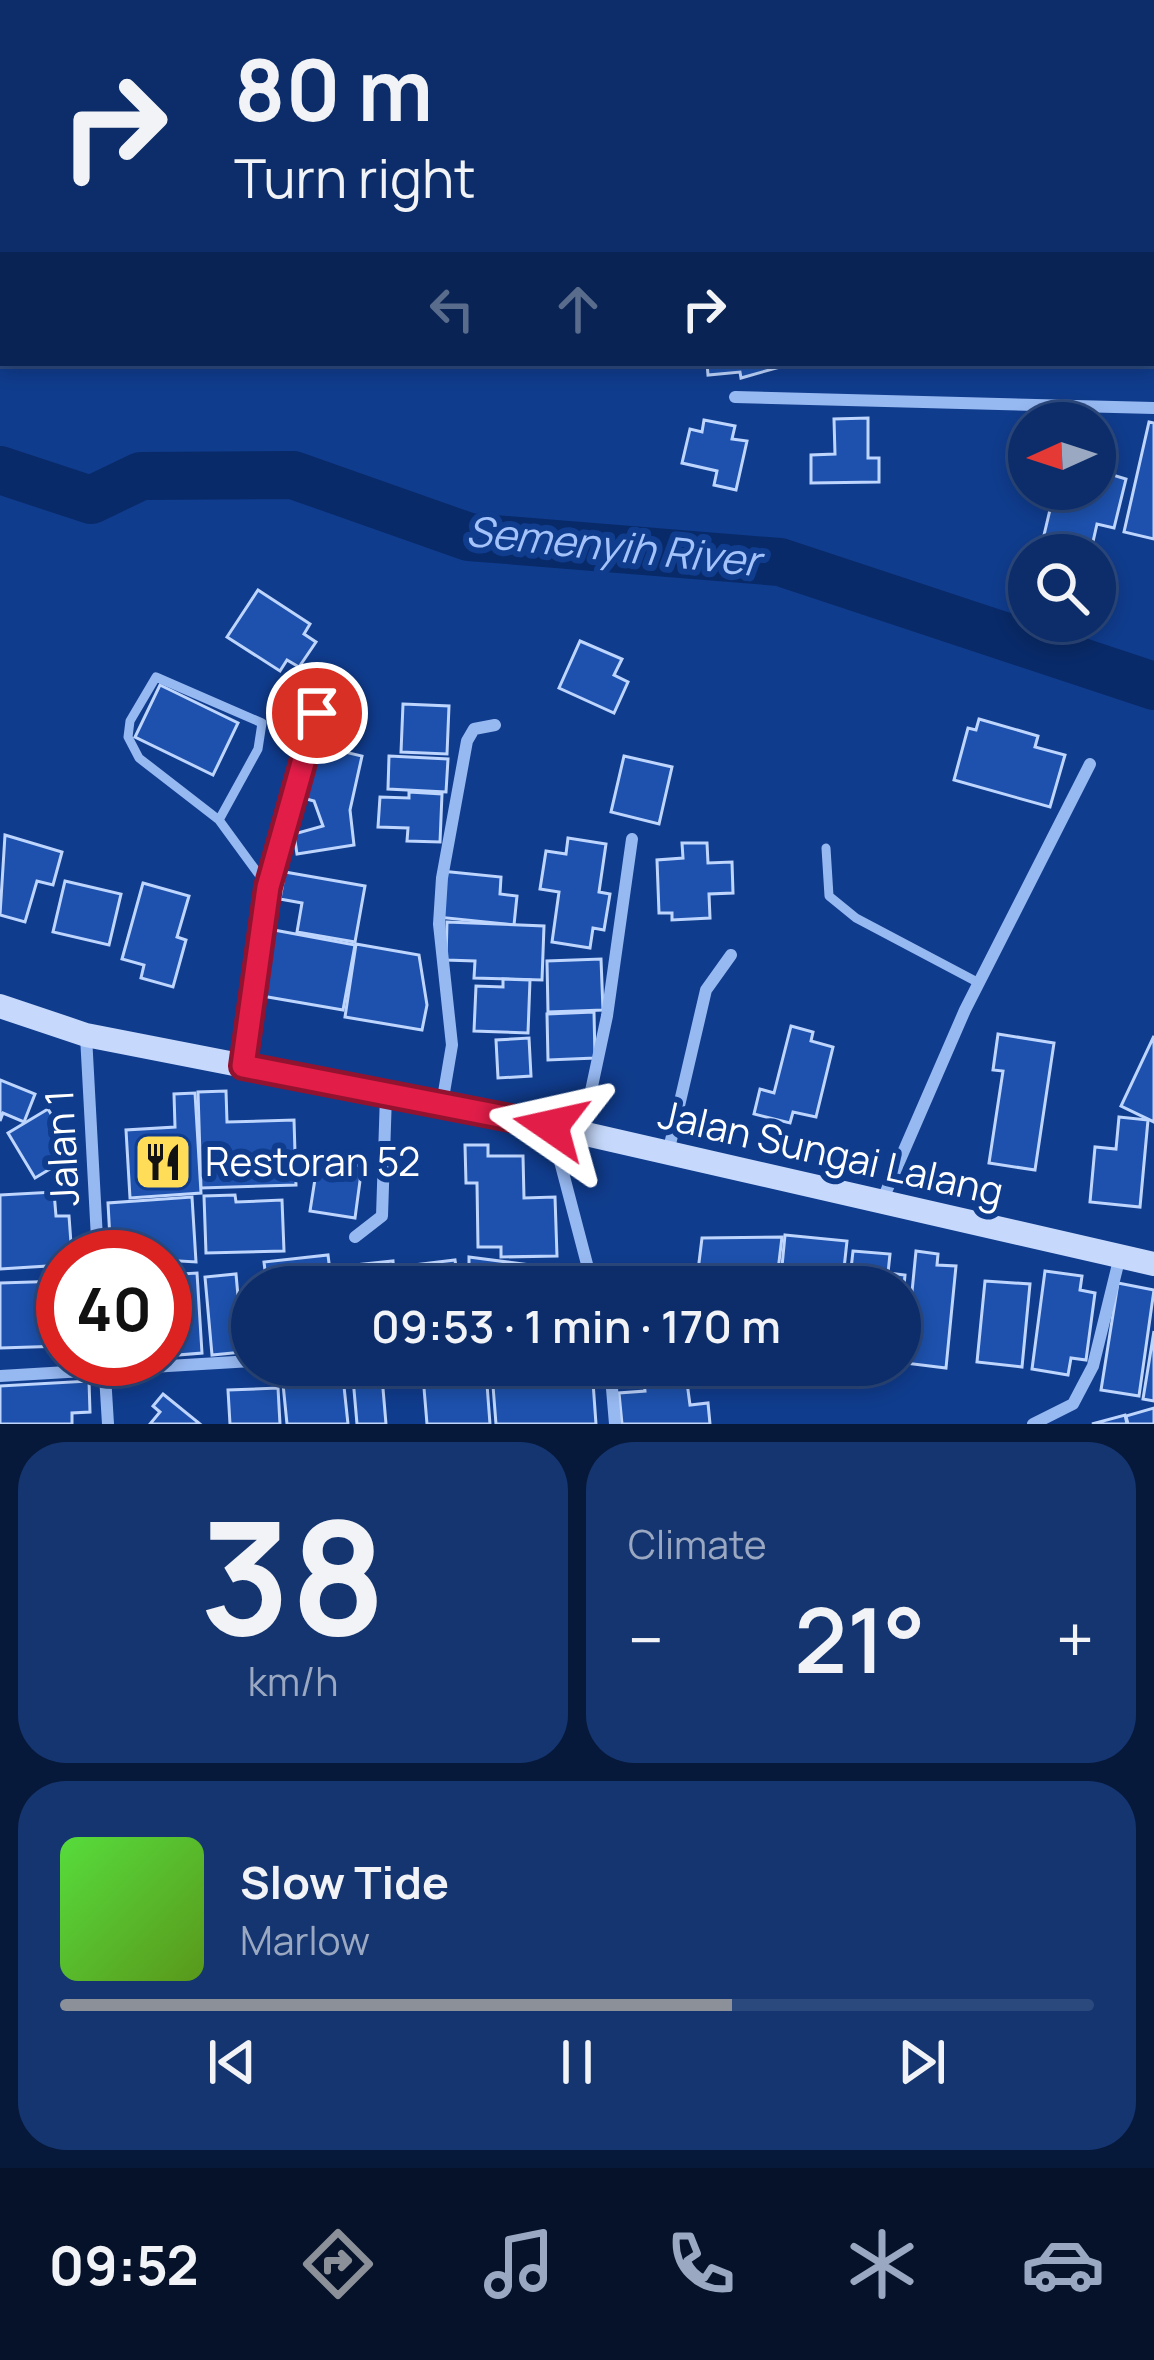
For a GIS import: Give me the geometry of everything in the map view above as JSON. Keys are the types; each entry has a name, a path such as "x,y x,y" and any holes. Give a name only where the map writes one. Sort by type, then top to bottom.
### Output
{"street":[{"path":"735,398 1154,408"},
{"path":"243,1066 268,887 317,713"},
{"path":"442,1104 452,1045 440,925 442,878 467,741 474,729 495,725"},
{"path":"882,1202 979,983 1090,764"},
{"path":"582,1133 607,1016 632,839"},
{"path":"668,1153 706,990 731,955"},
{"name":"Jalan Sungai Lalang","path":"0,1006 86,1035 551,1126 1154,1264"},
{"name":"Jalan 1","path":"86,1035 97,1230"},
{"path":"355,1237 382,1216 386,1094"},
{"path":"551,1126 588,1266"},
{"path":"1033,1424 1073,1404 1093,1366 1120,1256"},
{"path":"192,1362 231,1361"},
{"path":"0,1376 36,1372"},
{"path":"106,1386 108,1424"},
{"path":"612,1386 615,1424"}],"lane":[{"path":"219,820 258,749 262,723 171,679 156,677 130,721 128,736 139,758 219,820 268,887"},
{"path":"826,848 829,896 856,918 979,983"}],"building":[{"path":"707,366 783,366 741,378 740,372 708,375"},
{"path":"868,418 868,458 879,458 879,482 811,483 811,455 835,454 834,419"},
{"path":"704,420 735,426 732,439 747,441 736,490 714,485 717,471 682,463 690,429 702,432"},
{"path":"1149,422 1154,423 1154,539 1124,532"},
{"path":"1116,476 1126,479 1114,528 1097,524 1095,534 1044,534 1050,510 1116,510"},
{"path":"258,590 310,624 304,634 316,642 299,667 287,660 280,671 227,637"},
{"path":"580,641 622,659 614,675 628,682 614,713 559,688"},
{"path":"160,685 238,723 213,775 135,737"},
{"path":"403,704 449,706 447,754 401,752"},
{"path":"979,719 1038,736 1035,747 1065,755 1050,807 954,780 968,728 976,730"},
{"path":"311,744 362,756 350,810 354,845 297,854 294,834 323,826 314,801 299,797"},
{"path":"389,756 448,759 446,792 388,789"},
{"path":"624,756 672,767 659,824 611,812"},
{"path":"409,792 442,794 440,842 407,841 408,828 378,827 380,797 409,798"},
{"path":"5,835 62,852 53,885 37,881 25,922 0,915"},
{"path":"568,838 606,844 599,892 610,894 604,930 593,928 590,948 552,942 559,892 540,889 546,851 566,854"},
{"path":"682,843 707,843 708,863 732,862 733,893 709,894 710,918 672,920 672,913 659,913 657,860 683,858"},
{"path":"441,871 501,877 500,894 517,896 514,925 437,917"},
{"path":"285,872 365,886 355,942 297,932 302,903 280,899"},
{"path":"65,881 121,894 109,945 53,932"},
{"path":"143,883 189,896 177,937 186,940 173,987 141,978 144,965 122,959"},
{"path":"447,922 544,926 542,980 474,978 475,961 446,960"},
{"path":"274,930 355,945 343,1010 262,996"},
{"path":"356,944 419,955 427,1005 422,1030 345,1017"},
{"path":"601,959 603,1010 548,1012 547,961"},
{"path":"503,979 530,980 528,1033 474,1031 476,986 503,987"},
{"path":"594,1012 595,1058 548,1060 547,1014"},
{"path":"791,1026 813,1032 811,1041 833,1047 816,1117 793,1112 790,1123 754,1114 760,1089 774,1093"},
{"path":"998,1034 1054,1043 1035,1170 989,1163 1003,1071 993,1070"},
{"path":"1154,1036 1154,1122 1121,1106"},
{"path":"529,1038 531,1076 498,1078 496,1040"},
{"path":"0,1080 35,1094 24,1122 3,1113 0,1121"},
{"path":"226,1091 227,1122 294,1120 296,1185 201,1188 198,1092"},
{"name":"Restoran 52","path":"195,1093 201,1193 130,1198 126,1130 175,1127 174,1094"},
{"path":"48,1109 75,1154 35,1178 8,1133"},
{"path":"1119,1117 1148,1120 1140,1207 1090,1202 1095,1147 1116,1149"},
{"path":"465,1145 488,1145 488,1156 523,1156 524,1198 555,1197 557,1256 501,1257 501,1247 478,1247 477,1183 466,1183"},
{"path":"318,1160 362,1166 355,1218 310,1211"},
{"path":"54,1192 56,1216 69,1216 70,1230 36,1230 36,1267 0,1269 0,1195"},
{"path":"235,1195 236,1202 282,1200 284,1251 206,1253 204,1196"},
{"path":"192,1197 196,1262 192,1262 192,1230 110,1230 108,1203"},
{"path":"785,1235 847,1241 844,1266 782,1266"},
{"path":"782,1237 779,1266 699,1266 702,1238"},
{"path":"853,1251 890,1254 889,1266 851,1266"},
{"path":"916,1251 938,1254 937,1265 956,1266 946,1368 921,1365 921,1266 915,1266"},
{"path":"328,1255 329,1266 264,1266 264,1262"},
{"path":"469,1257 538,1266 469,1266"},
{"path":"455,1260 456,1266 405,1266"},
{"path":"393,1261 393,1266 345,1266"},
{"path":"1045,1271 1082,1276 1080,1290 1095,1293 1086,1360 1071,1358 1068,1375 1032,1369"},
{"path":"192,1273 197,1273 202,1353 192,1354"},
{"path":"231,1274 231,1353 212,1355 205,1277"},
{"path":"985,1281 1030,1284 1022,1367 977,1362"},
{"path":"36,1282 36,1347 0,1348 0,1283"},
{"path":"1118,1283 1154,1290 1139,1396 1101,1390"},
{"path":"1154,1331 1154,1401 1143,1399"},
{"path":"0,1386 89,1386 90,1412 72,1413 72,1424 0,1424"},
{"path":"283,1386 344,1386 348,1424 287,1424"},
{"path":"354,1386 383,1386 386,1424 357,1424"},
{"path":"424,1386 487,1386 490,1424 427,1424"},
{"path":"493,1386 593,1386 596,1424 496,1424"},
{"path":"645,1386 687,1386 690,1405 708,1403 710,1424 622,1424 619,1393 645,1391"},
{"path":"278,1388 280,1424 230,1424 228,1390"},
{"path":"163,1394 200,1424 150,1424 160,1412 153,1406"},
{"path":"1154,1408 1154,1424 1128,1424 1126,1416"},
{"path":"1125,1415 1127,1424 1092,1424"}],"waterway":[{"name":"Semenyih River","path":"0,470 91,500 141,476 293,475 469,537 780,562 1154,686"}],"place":[{"name":"Restoran 52","path":"163,1162"}],"route":[{"path":"317,713 268,887 243,1066 551,1126"}]}
